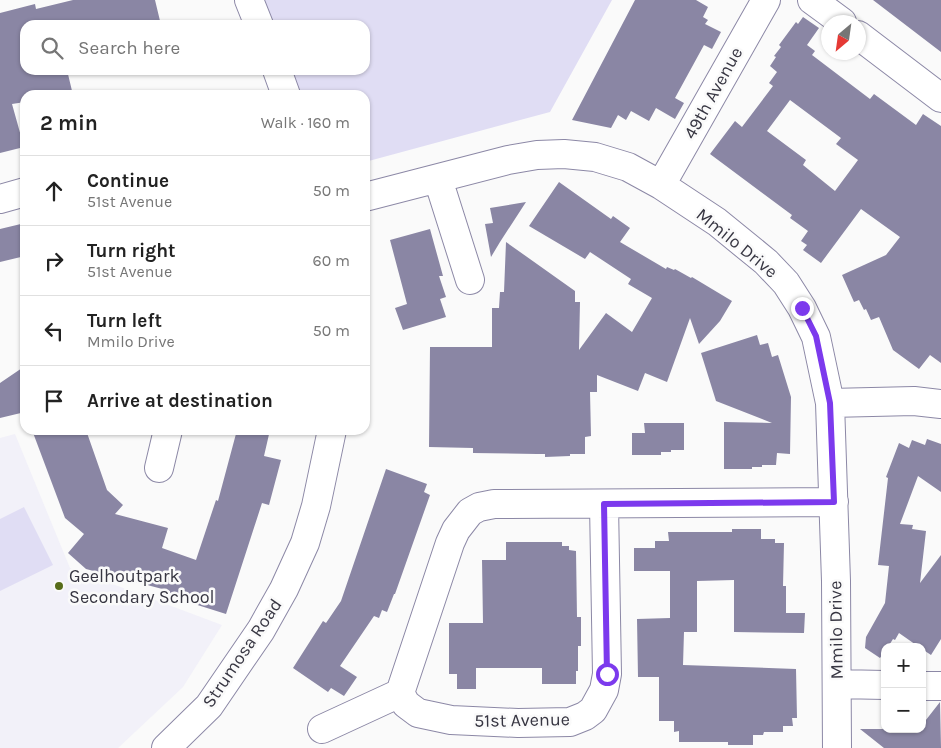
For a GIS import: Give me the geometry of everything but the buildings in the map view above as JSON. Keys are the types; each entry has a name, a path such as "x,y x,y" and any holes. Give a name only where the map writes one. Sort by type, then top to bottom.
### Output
{"street":[{"path":"249,0 257,20"},
{"name":"49th Avenue","path":"661,185 766,0"},
{"path":"812,0 832,15"},
{"path":"866,41 941,98"},
{"path":"278,75 284,90"},
{"name":"Mmilo Drive","path":"370,196 508,160 538,155 564,154 595,157 628,168 661,185 716,222 766,262 786,283 816,336 830,403 834,502 837,748"},
{"path":"438,179 470,280"},
{"path":"0,199 20,193"},
{"path":"830,403 914,401 941,404"},
{"path":"159,468 167,435"},
{"name":"Strumosa Road","path":"166,748 209,706 261,630 284,589 305,543 316,506 331,435"},
{"path":"322,729 400,693 450,543 456,530 470,512 479,507 494,504 834,502"},
{"name":"51st Avenue","path":"400,693 406,704 418,713 451,720 518,723 570,722 586,716 593,710 604,690 607,674 604,504"},
{"path":"837,684 881,685"},
{"path":"926,686 941,686"}],"shaded area":[{"path":"260,0 612,0 550,112 370,161 370,90 293,90 287,75 370,75 370,20 267,20"},
{"name":"Geelhoutpark Secondary School","path":"15,434 70,568 222,625 183,687 118,748 0,748 0,438"},
{"path":"24,507 53,565 0,591 0,519"}],"place":[{"name":"Geelhoutpark Secondary School","path":"59,586"}],"route":[{"path":"607,674 604,504 834,502 830,403 816,336 802,308"}]}
